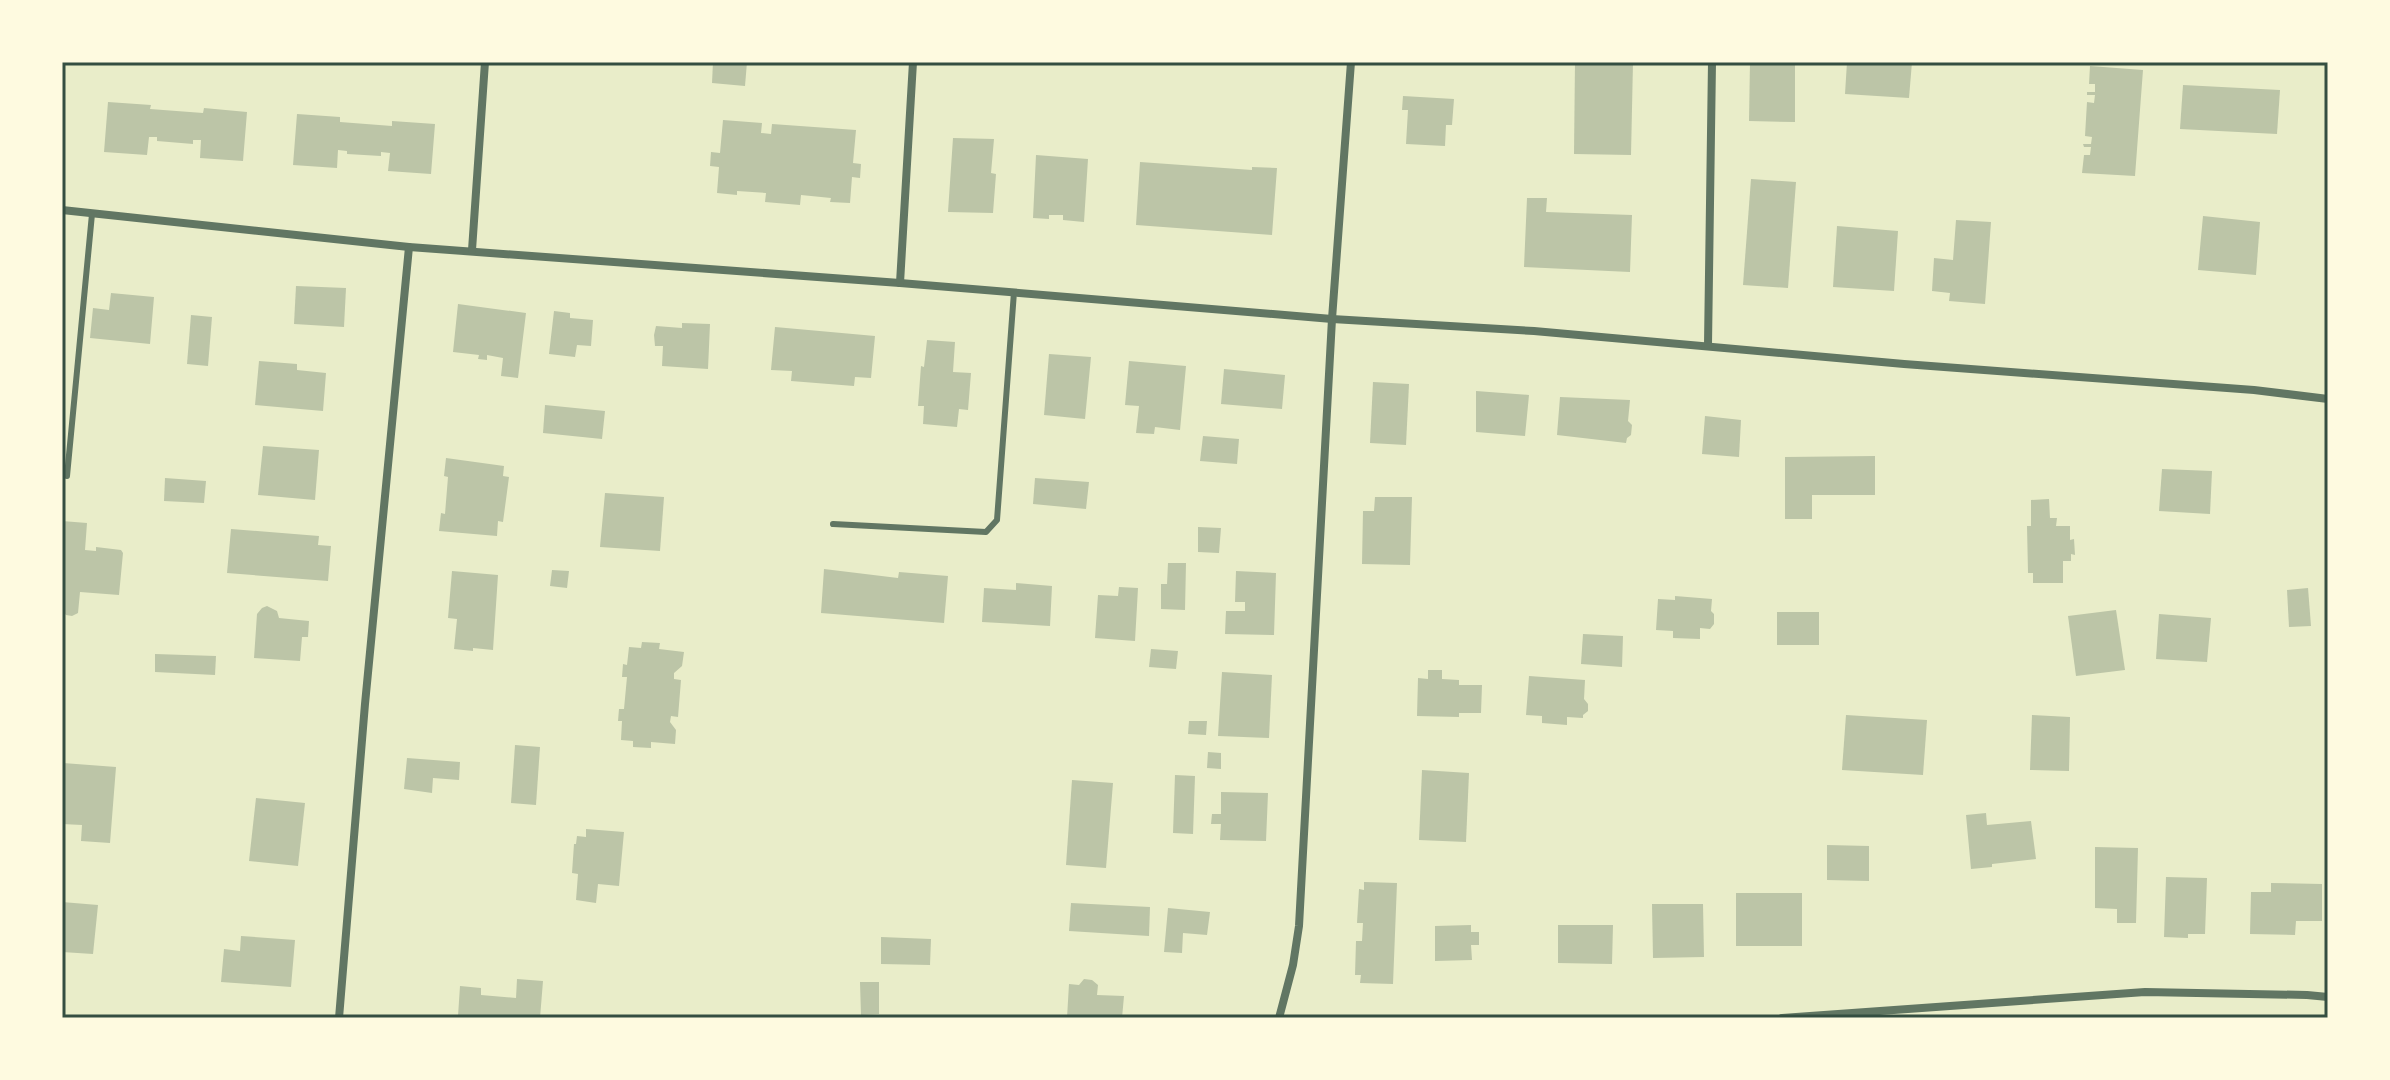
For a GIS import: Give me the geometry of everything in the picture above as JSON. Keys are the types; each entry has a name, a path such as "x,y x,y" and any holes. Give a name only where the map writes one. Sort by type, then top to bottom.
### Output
{"street":[{"path":"472,250 485,62"},
{"path":"900,283 913,62"},
{"path":"1279,1018 1293,965 1299,926 1332,319 1351,62"},
{"path":"1708,345 1712,62"},
{"path":"62,210 409,247 1332,319 1534,331 1904,364 2254,390 2328,399"},
{"path":"339,1018 409,247"},
{"path":"1782,1018 2145,992 2328,997"}],"lane":[{"path":"67,476 92,214"},
{"path":"833,524 986,532 997,520 1014,292"}],"building":[{"path":"713,62 747,62 745,86 712,83"},
{"path":"1575,62 1633,62 1631,155 1574,154"},
{"path":"1750,62 1795,62 1795,122 1749,121"},
{"path":"1847,62 1912,62 1909,98 1845,94"},
{"path":"2090,66 2143,70 2135,176 2082,173 2084,155 2090,155 2091,147 2084,147 2083,144 2091,144 2092,137 2085,136 2087,102 2094,103 2095,95 2087,95 2087,92 2095,92 2095,84 2089,84"},
{"path":"2183,85 2280,90 2277,134 2180,129"},
{"path":"1403,96 1454,99 1452,125 1446,125 1445,146 1406,144 1408,110 1402,110"},
{"path":"108,102 203,113 204,108 247,112 243,161 200,158 201,140 193,140 193,144 157,141 157,137 149,137 147,155 104,152"},
{"path":"297,114 340,117 340,122 392,126 392,121 435,124 431,174 388,171 390,153 381,152 381,156 347,154 347,151 338,150 337,168 293,165"},
{"path":"723,120 762,123 761,133 771,134 772,124 856,130 853,163 861,164 860,178 852,177 850,203 801,195 800,205 765,202 766,193 717,193 719,167 710,166 711,152 720,153"},
{"path":"953,138 994,139 991,173 996,174 993,213 948,212"},
{"path":"1036,155 1088,159 1084,222 1063,220 1063,215 1049,215 1049,219 1033,218"},
{"path":"1140,162 1252,170 1252,167 1277,168 1272,235 1136,225"},
{"path":"1751,179 1796,182 1788,288 1743,285"},
{"path":"1527,198 1547,198 1546,212 1632,215 1630,272 1524,267"},
{"path":"2203,216 2260,222 2256,275 2198,270"},
{"path":"1956,220 1991,222 1985,304 1949,301 1950,293 1932,291 1934,258 1953,260"},
{"path":"1837,226 1898,231 1894,291 1833,287"},
{"path":"296,286 346,288 344,327 294,324"},
{"path":"111,293 154,297 150,344 90,338 93,308 109,310"},
{"path":"458,304 526,313 518,378 501,376 503,358 487,355 487,360 478,359 479,355 453,352"},
{"path":"554,311 570,313 570,318 593,320 591,346 577,345 575,357 549,354"},
{"path":"191,315 212,317 208,366 187,364"},
{"path":"682,323 710,324 708,369 662,366 663,346 655,346 656,326 682,328"},
{"path":"775,327 875,336 871,378 855,377 854,386 791,381 792,371 771,370"},
{"path":"927,340 955,342 953,372 971,373 968,410 959,409 957,427 923,424 924,406 918,406 921,366 924,367"},
{"path":"1049,354 1091,357 1085,419 1044,415"},
{"path":"259,361 297,364 297,370 326,373 323,411 255,405"},
{"path":"1129,361 1186,366 1180,430 1155,427 1154,434 1136,433 1139,406 1125,405"},
{"path":"1224,369 1285,375 1282,409 1221,404"},
{"path":"1373,382 1409,384 1406,445 1370,443"},
{"path":"1476,391 1529,395 1525,436 1476,432"},
{"path":"1560,397 1630,400 1628,421 1632,425 1631,435 1626,443 1557,435"},
{"path":"545,405 605,411 602,439 543,433"},
{"path":"1705,416 1741,420 1739,457 1702,454"},
{"path":"1203,436 1239,439 1237,464 1200,461"},
{"path":"263,446 319,450 315,500 258,495"},
{"path":"1875,456 1875,495 1812,495 1812,519 1785,519 1785,457"},
{"path":"446,458 504,466 503,476 509,477 503,522 498,521 497,536 439,531 441,513 445,514"},
{"path":"2162,469 2212,471 2210,514 2159,511"},
{"path":"165,478 206,481 204,503 164,501"},
{"path":"1035,478 1089,482 1086,509 1033,504"},
{"path":"605,493 664,497 660,551 600,547"},
{"path":"1375,497 1412,497 1410,565 1362,564 1363,511 1374,511"},
{"path":"2049,499 2050,518 2057,518 2056,526 2070,526 2075,555 2071,554 2071,561 2063,561 2063,583 2033,583 2033,573 2028,573 2027,526 2031,526 2031,500"},
{"path":"62,521 87,523 85,550 96,551 96,547 121,550 123,553 119,595 80,592 78,613 72,616 62,611"},
{"path":"1198,527 1221,528 1219,553 1198,552"},
{"path":"231,529 319,536 318,545 331,546 328,581 227,573"},
{"path":"1168,563 1186,563 1185,610 1161,609 1161,584 1167,584"},
{"path":"824,569 898,578 899,572 948,576 944,623 821,613"},
{"path":"552,570 569,571 567,588 550,586"},
{"path":"452,571 498,575 493,650 454,649 457,619 448,618"},
{"path":"1236,571 1276,573 1274,635 1225,634 1226,611 1245,611 1245,602 1235,602"},
{"path":"1016,583 1052,586 1050,626 982,622 984,588 1016,590"},
{"path":"1119,587 1138,588 1135,641 1095,638 1098,595 1118,596"},
{"path":"2308,588 2311,626 2289,627 2287,590"},
{"path":"1675,596 1712,599 1714,624 1710,629 1700,628 1700,639 1673,638 1673,631 1656,630 1658,599 1675,600"},
{"path":"267,606 277,611 279,618 309,621 308,637 302,637 300,661 254,658 257,614"},
{"path":"2116,610 2125,670 2076,676 2068,616"},
{"path":"1777,612 1819,612 1819,645 1777,645"},
{"path":"2159,614 2211,618 2207,662 2156,659"},
{"path":"1583,634 1623,636 1622,667 1581,664"},
{"path":"642,642 660,643 659,649 684,652 682,666 674,673 674,679 681,680 678,717 671,716 670,722 676,730 675,744 651,742 651,748 633,747 633,741 621,740 619,709 624,709 627,677 622,677 623,664 627,665 629,647 641,648"},
{"path":"1151,649 1178,651 1176,669 1149,667"},
{"path":"155,654 216,656 215,675 155,672"},
{"path":"1428,670 1442,670 1442,679 1459,680 1459,685 1482,685 1481,713 1459,713 1459,717 1417,716 1418,678 1428,679"},
{"path":"1222,672 1272,675 1269,738 1218,736"},
{"path":"1529,676 1585,680 1584,699 1588,711 1583,718 1567,717 1567,725 1542,723 1542,716 1526,715"},
{"path":"1846,715 1927,720 1923,775 1842,770"},
{"path":"2032,715 2070,717 2069,771 2030,770"},
{"path":"1189,721 1207,721 1206,735 1188,734"},
{"path":"515,745 540,747 536,805 511,803"},
{"path":"1208,752 1221,753 1221,769 1207,768"},
{"path":"407,758 460,762 459,780 433,778 432,793 404,789"},
{"path":"63,763 116,767 110,843 81,841 82,825 62,824"},
{"path":"1422,770 1469,773 1466,842 1419,840"},
{"path":"1175,775 1195,776 1193,834 1173,833"},
{"path":"1072,780 1113,783 1106,868 1066,865"},
{"path":"1221,792 1268,793 1266,841 1220,840 1221,824 1211,824 1212,814 1221,814"},
{"path":"256,798 305,803 298,866 249,861"},
{"path":"1986,813 1987,825 2031,821 2036,859 1971,869 1966,815"},
{"path":"586,829 624,832 619,886 598,884 596,903 576,900 578,874 572,873 574,844 577,836 586,837"},
{"path":"1827,845 1869,846 1869,881 1827,880"},
{"path":"2095,847 2138,848 2136,923 2117,923 2117,909 2095,908"},
{"path":"2166,877 2207,878 2205,934 2188,934 2188,938 2164,937"},
{"path":"1364,882 1397,883 1393,984 1360,983 1361,975 1355,975 1356,941 1362,941 1363,923 1357,923 1359,889 1364,890"},
{"path":"2271,883 2322,884 2322,921 2296,921 2295,935 2250,934 2251,892 2271,892"},
{"path":"1736,893 1802,893 1802,946 1736,946"},
{"path":"62,902 98,905 93,954 62,952"},
{"path":"1071,903 1150,907 1149,936 1069,931"},
{"path":"1652,904 1703,904 1704,957 1653,958"},
{"path":"1168,908 1210,912 1207,935 1183,933 1182,953 1164,952"},
{"path":"1471,925 1471,932 1479,932 1479,945 1471,945 1472,960 1435,961 1435,926"},
{"path":"1558,925 1613,925 1612,964 1558,963"},
{"path":"241,936 295,940 291,987 221,982 224,949 240,951"},
{"path":"881,937 931,939 930,965 881,964"},
{"path":"517,979 543,981 540,1018 458,1016 460,986 481,988 481,995 516,998"},
{"path":"1084,979 1098,985 1097,995 1124,996 1122,1018 1067,1018 1069,984 1079,985"},
{"path":"860,982 879,982 879,1014 861,1015"}]}
